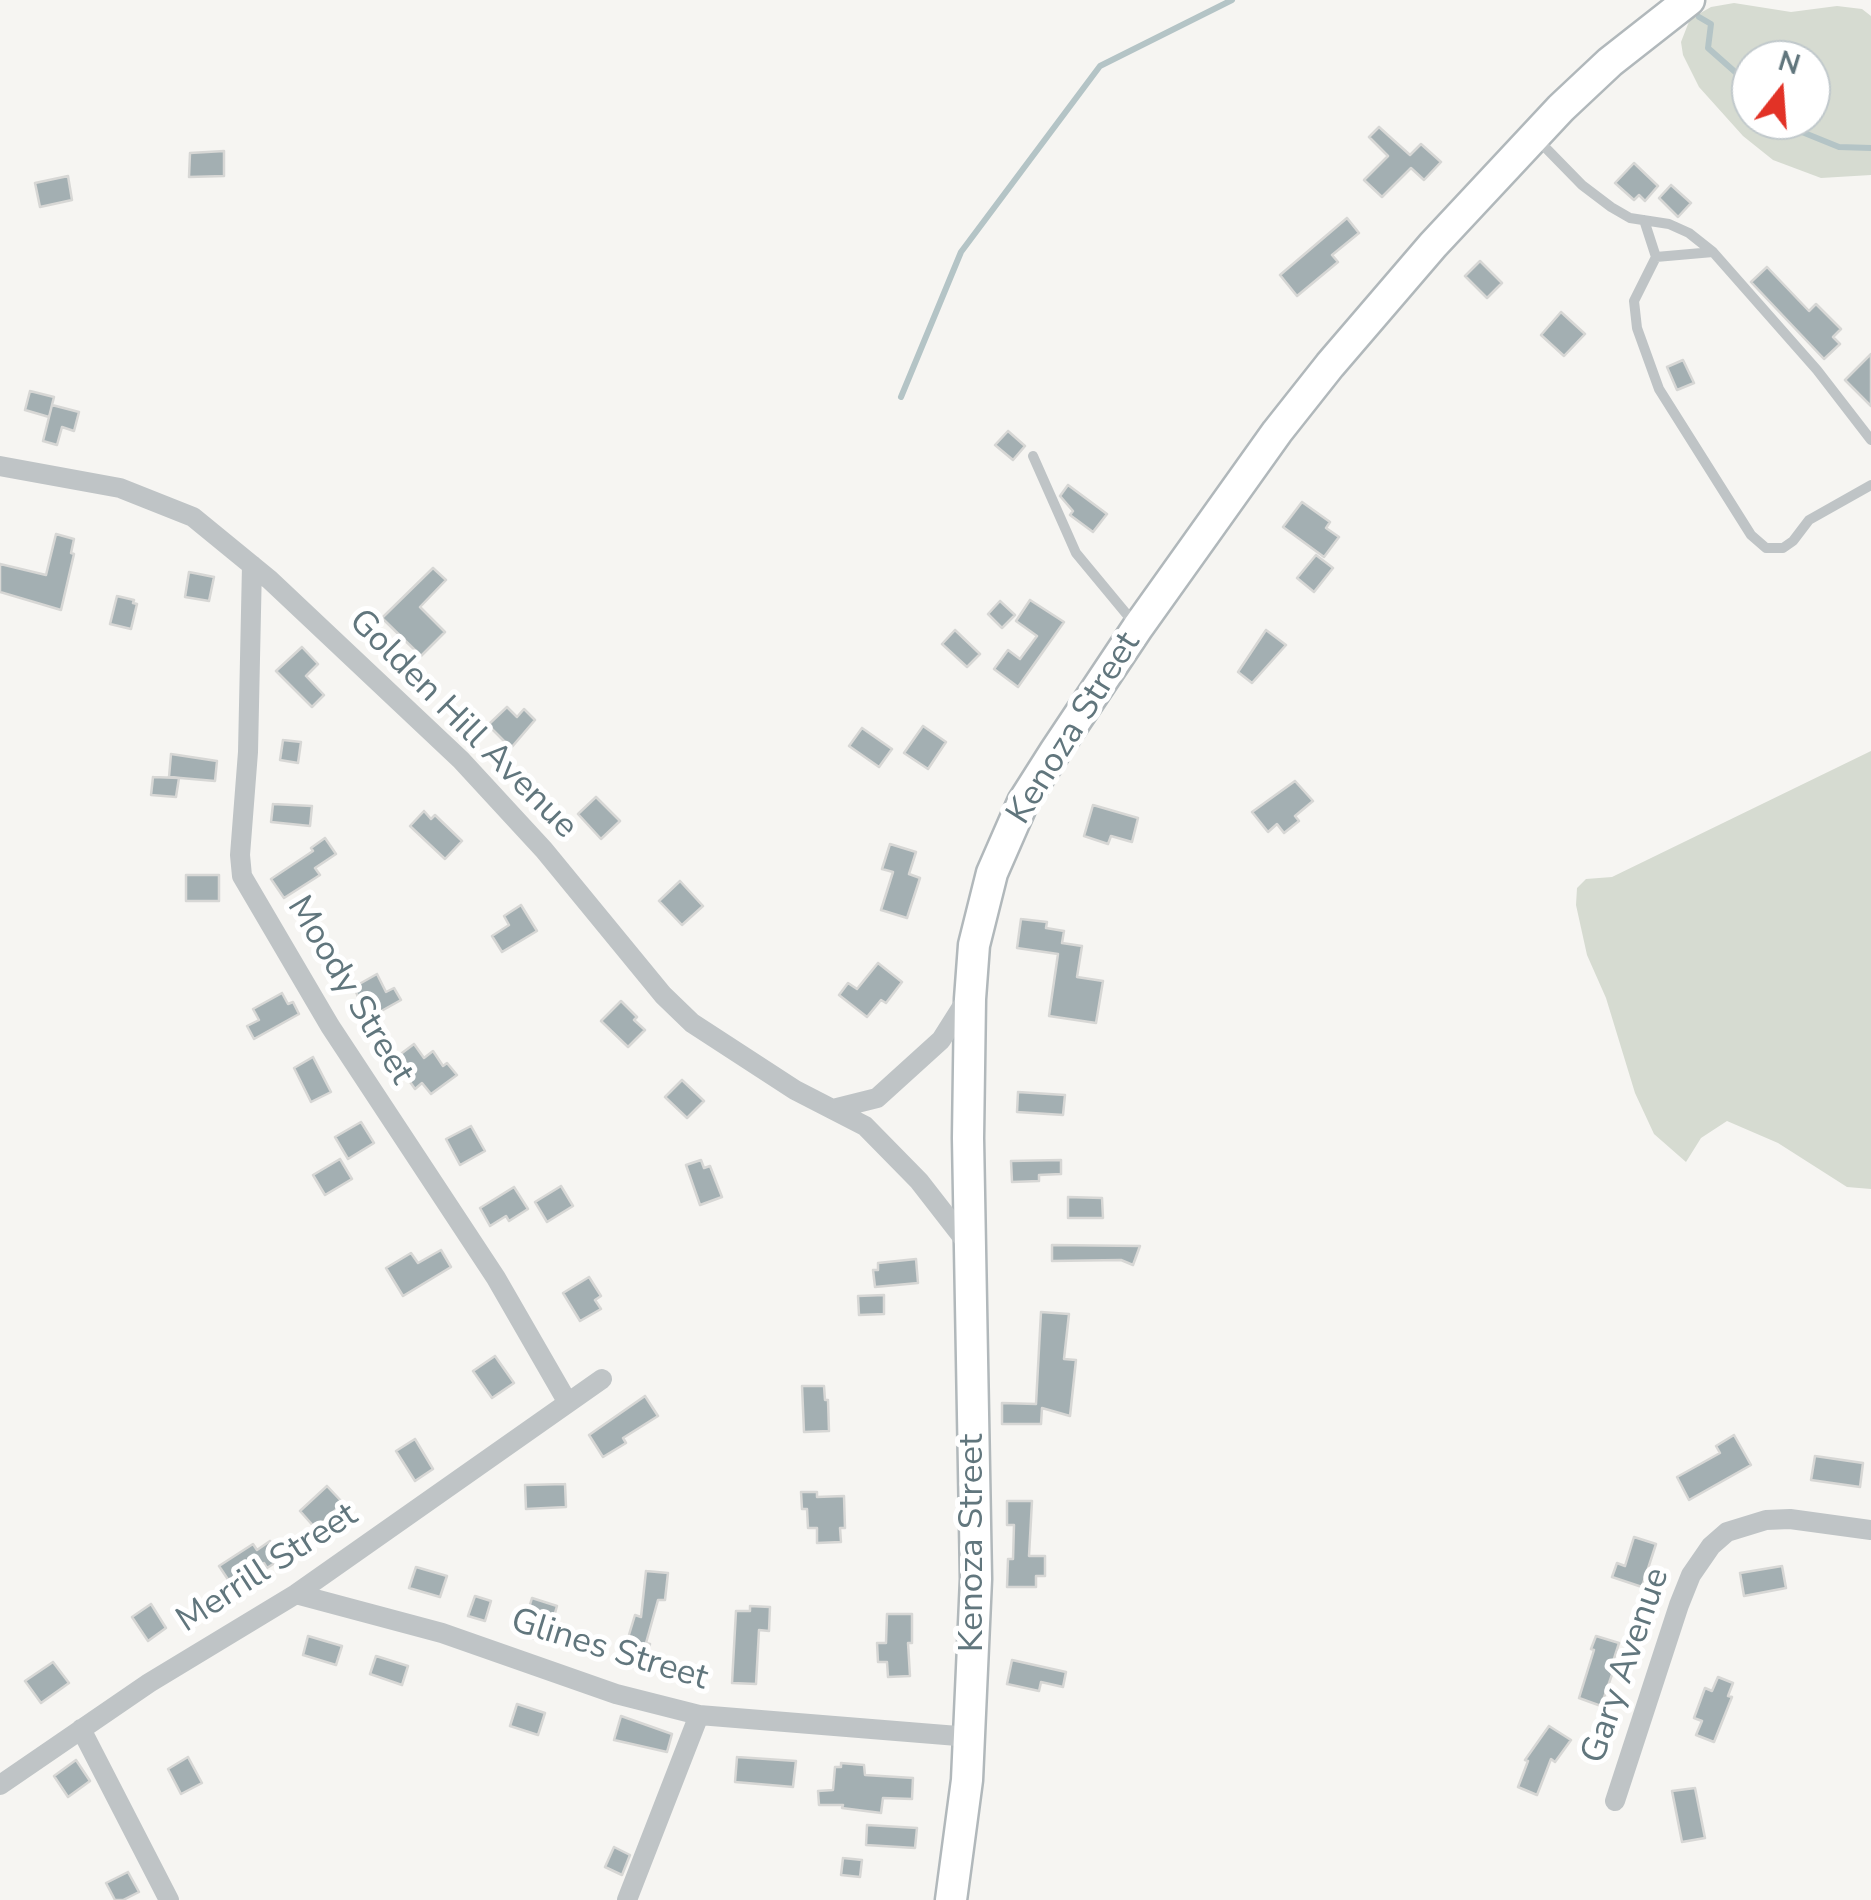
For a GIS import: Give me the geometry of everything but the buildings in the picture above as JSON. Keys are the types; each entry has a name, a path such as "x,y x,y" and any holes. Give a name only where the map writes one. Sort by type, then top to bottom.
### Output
{"street":[{"name":"Kenoza Street","path":"951,1900 970,1737 976,1550 970,992 974,945 992,873 1023,802 1138,627 1330,364 1534,136 1610,62 1689,0"},
{"name":"Golden Hill Avenue","path":"0,466 94,482 155,499 193,517 252,565 508,809 663,995 692,1024 796,1090 865,1126 920,1180 970,1247"},
{"name":"Moody Street","path":"252,565 242,876 352,1060 496,1278 568,1403"},
{"path":"833,1108 877,1098 942,1040 970,992"},
{"name":"Merrill Street","path":"0,1786 149,1683 296,1594 602,1379"},
{"name":"Gary Avenue","path":"1614,1800 1679,1605 1691,1575 1718,1538 1746,1524 1766,1520 1790,1519 1871,1530"},
{"name":"Glines Street","path":"296,1594 442,1633 587,1685 699,1715 970,1737"},
{"path":"627,1900 699,1715"},
{"path":"81,1730 169,1900"}],"lane":[{"path":"1534,136 1611,207 1630,218 1679,228 1714,252 1817,370 1871,440"},
{"path":"1644,220 1656,258 1634,300 1637,328 1659,388 1751,535 1766,548 1783,548 1794,542 1809,520 1871,485"},
{"path":"1656,258 1714,252"},
{"path":"1034,456 1076,553 1138,627"}],"shaded area":[{"path":"1734,3 1791,12 1837,6 1862,9 1871,16 1871,175 1821,178 1773,160 1748,140 1831,140 1831,40 1731,40 1731,123 1699,87 1683,55 1681,42 1690,19 1711,7"},
{"path":"1871,751 1871,1189 1847,1187 1778,1143 1727,1121 1701,1138 1686,1162 1654,1134 1635,1093 1606,998 1587,955 1576,905 1577,888 1586,879 1612,877"}],"waterway":[{"path":"901,397 961,252 1100,66 1232,0"},
{"path":"1699,17 1711,24 1708,48 1731,68"},
{"path":"1822,140 1839,147 1871,148"}]}
